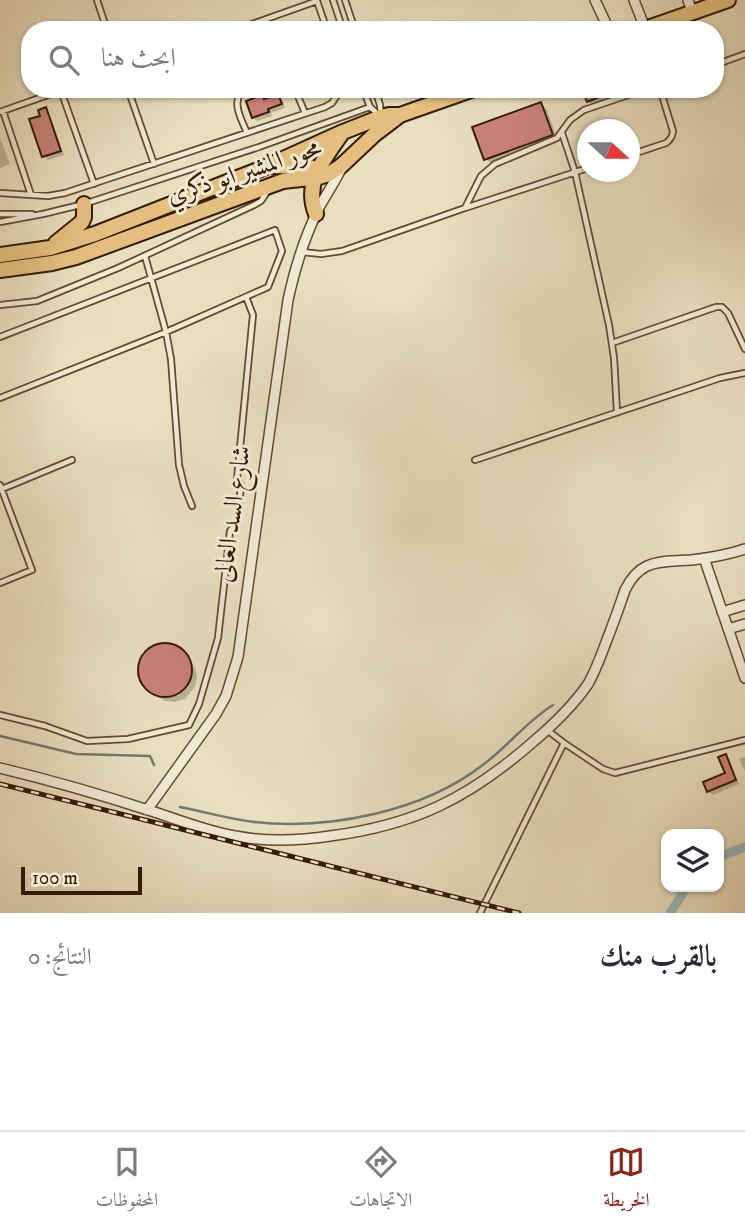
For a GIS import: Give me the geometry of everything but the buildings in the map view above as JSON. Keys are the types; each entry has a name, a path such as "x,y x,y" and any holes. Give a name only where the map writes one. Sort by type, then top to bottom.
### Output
{"main road":[{"path":"660,21 690,6 728,0"},
{"path":"400,115 448,98"},
{"name":"محور المشير ابو ذكري","path":"0,255 50,248 94,234 268,166 343,132 376,112 400,115"},
{"name":"محور المشير ابو ذكري","path":"0,270 76,257 268,186 335,170 400,115"},
{"path":"317,213 312,196 318,175 343,132"},
{"path":"268,166 310,167 318,175"},
{"path":"284,181 295,187 317,213"},
{"path":"50,248 82,222 84,204"}],"street":[{"path":"595,0 605,21"},
{"path":"634,0 641,21"},
{"name":"شارع السد العالى","path":"148,810 216,714 233,677 288,300 301,252 317,213 345,161"},
{"path":"0,768 209,830 255,839 301,840 362,832 416,817 457,798 495,774 547,730 574,702 590,681 625,590 637,573 656,563 704,558 745,549"},
{"path":"704,558 743,665 745,678"},
{"path":"722,612 745,604"},
{"path":"728,629 745,624"}],"lane":[{"path":"97,0 104,21"},
{"path":"260,21 317,0 324,21"},
{"path":"333,0 340,21"},
{"path":"345,0 352,21"},
{"path":"724,62 745,54"},
{"path":"31,195 1,111 39,98"},
{"path":"66,98 94,184"},
{"path":"131,98 154,164"},
{"path":"238,98 237,107 247,133"},
{"path":"299,98 305,113"},
{"path":"0,193 56,195 305,113 331,103 335,98"},
{"path":"368,98 376,112"},
{"path":"0,222 84,204 376,112 380,105 378,98"},
{"path":"465,208 481,176 495,164 550,142 557,138 570,120 584,110 619,98"},
{"path":"640,151 666,143 673,135 663,98"},
{"path":"562,132 575,172 612,343 617,412"},
{"path":"301,252 321,254 342,251 575,172"},
{"path":"0,305 37,301 145,256 254,205 264,198 268,186"},
{"path":"0,214 43,214"},
{"path":"0,337 275,230 282,251 268,288 0,398"},
{"path":"145,256 166,332 171,359 179,465 192,506"},
{"path":"0,715 45,726 87,741 128,738 188,725 199,704 218,638 230,531 237,523 241,486 237,479 254,316 246,297"},
{"path":"612,343 722,307 729,313 745,349"},
{"path":"474,460 720,377 745,373"},
{"path":"0,583 32,570 1,487 72,460"},
{"path":"547,730 603,769 615,773 745,740"},
{"path":"480,913 564,743"}],"waterway":[{"path":"180,807 245,821 283,824 344,820 404,806 460,781 493,757 553,705"},
{"path":"0,736 76,754 150,756 154,765"},
{"path":"724,855 745,847"},
{"path":"670,913 684,892"}],"railway":[{"path":"0,784 519,913"}]}
